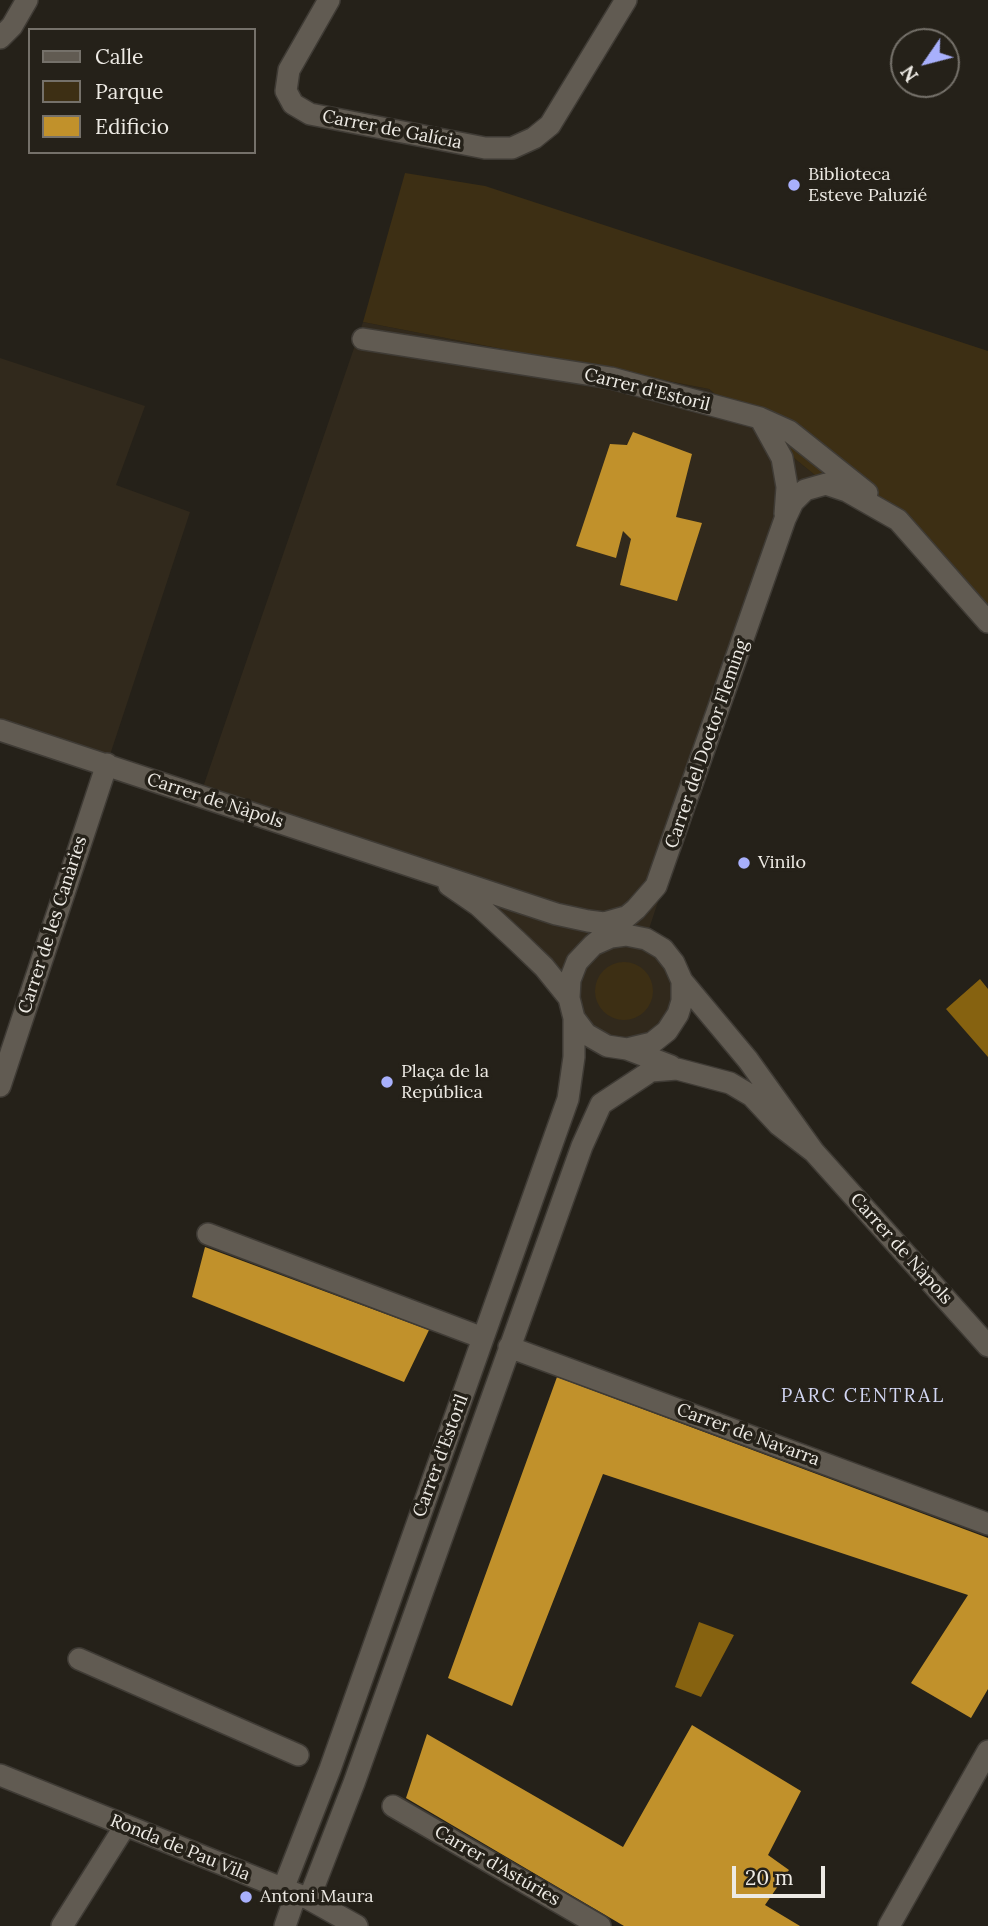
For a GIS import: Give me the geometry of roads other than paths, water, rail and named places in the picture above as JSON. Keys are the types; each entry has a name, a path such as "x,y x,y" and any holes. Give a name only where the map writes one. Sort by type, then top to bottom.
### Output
{"street":[{"path":"0,37 12,26 27,0"},
{"name":"Carrer de Galícia","path":"328,0 289,69 286,91 293,104 310,114 485,148 512,148 534,138 550,125 626,0"},
{"name":"Carrer d'Estoril","path":"363,339 611,378 760,418 799,439 898,520"},
{"name":"Carrer del Doctor Fleming","path":"760,418 782,458 787,486 785,519"},
{"name":"Carrer del Doctor Fleming","path":"593,945 656,886 785,519 793,502 805,490 827,484 847,491 898,520 988,622"},
{"name":"Carrer de Nàpols","path":"0,730 556,914 604,923 627,916"},
{"name":"Carrer de les Canàries","path":"0,1086 107,764"},
{"name":"Carrer de Nàpols","path":"430,872 478,905 544,967 572,1008"},
{"path":"640,1058 607,1046 586,1034 572,1008 570,980 577,962 593,945 611,937 626,935 646,939 663,949 674,963 682,981"},
{"name":"Carrer d'Estoril","path":"296,1894 354,1783 582,1146 601,1104 656,1039 667,1031 678,1014 682,1001 682,981"},
{"name":"Carrer de Nàpols","path":"682,981 748,1059 814,1152 988,1346"},
{"name":"Carrer d'Estoril","path":"296,1894 330,1769 568,1099 574,1057 572,1008"},
{"name":"Carrer de Nàpols","path":"640,1058 730,1083 752,1096 779,1125 814,1152"},
{"path":"208,1234 483,1338"},
{"name":"Carrer de Navarra","path":"509,1347 988,1524"},
{"path":"79,1658 298,1755"},
{"path":"889,1926 988,1751"},
{"name":"Ronda de Pau Vila","path":"0,1774 296,1894 357,1926"},
{"name":"Carrer d'Astúries","path":"393,1806 600,1926"},
{"path":"62,1926 125,1826"},
{"path":"285,1926 296,1894"}],"place":[{"name":"Biblioteca Esteve Paluzié","path":"794,185"},
{"name":"Vinilo","path":"744,863"},
{"name":"Plaça de la República","path":"387,1082"},
{"name":"Antoni Maura","path":"246,1897"}],"district":[{"name":"PARC CENTRAL","path":"863,1397"}]}
